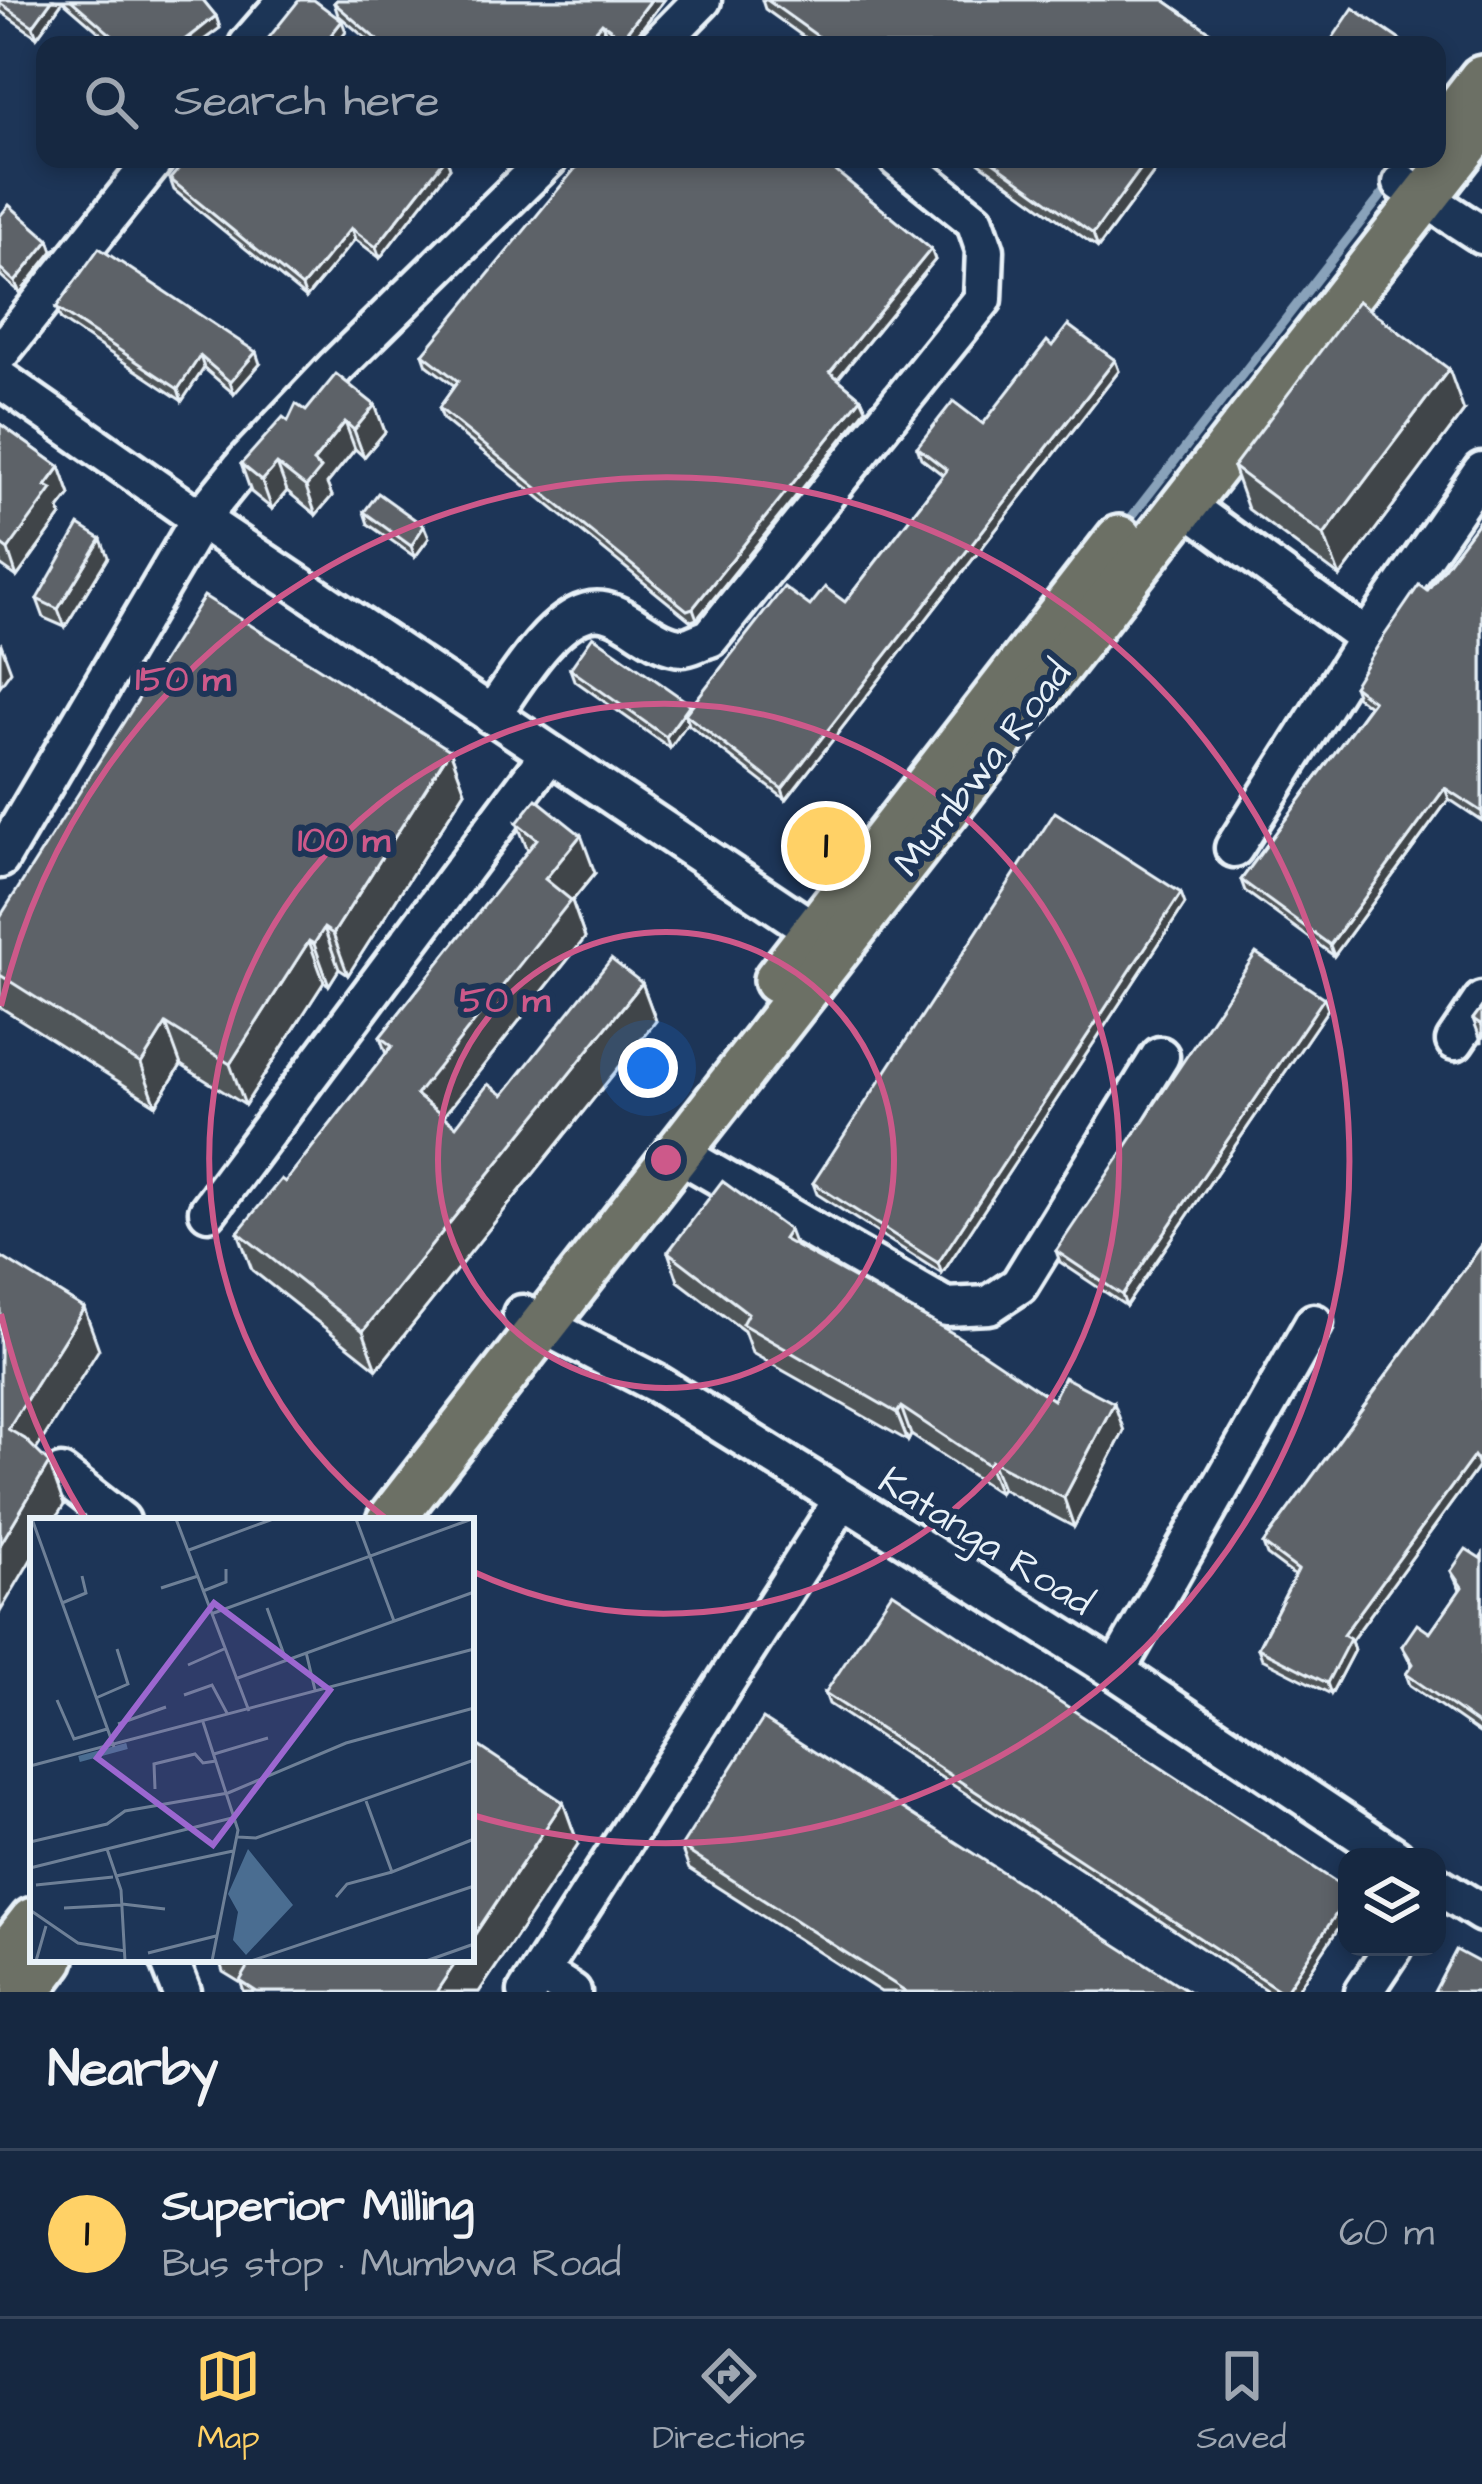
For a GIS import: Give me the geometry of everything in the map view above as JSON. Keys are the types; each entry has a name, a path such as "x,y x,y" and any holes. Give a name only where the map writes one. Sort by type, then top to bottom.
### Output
{"main road":[{"path":"1446,125 1482,79"},
{"name":"Mumbwa Road","path":"1446,155 1482,124"},
{"name":"Mumbwa Road","path":"357,1518 680,1154 827,939 1185,505 1416,180"},
{"name":"Mumbwa Road","path":"392,1518 533,1320 827,939 1309,295 1416,180"},
{"path":"0,1963 30,1925"},
{"path":"26,1992 49,1962"}],"street":[{"path":"256,36 287,0"},
{"path":"667,36 702,0"},
{"path":"0,352 148,168"},
{"path":"0,859 200,519 246,462 336,367 539,168"},
{"path":"491,715 545,641 586,612 608,612 650,636 682,647 710,638 983,299 985,250 975,221 909,168"},
{"path":"1416,180 1482,235"},
{"path":"0,379 200,519 827,939"},
{"path":"1234,848 1366,638 1482,471"},
{"path":"1185,505 1366,638"},
{"path":"208,1211 549,754"},
{"path":"1455,1040 1482,1001"},
{"path":"680,1154 946,1307 989,1305 1018,1285 1160,1056"},
{"name":"Katanga Road","path":"533,1320 657,1384 843,1499 1116,1671 1382,1848"},
{"path":"1116,1671 1314,1324"},
{"path":"61,1474 117,1518"},
{"path":"572,1992 534,1982 843,1499"},
{"path":"1446,1891 1482,1913"},
{"path":"1364,1992 1388,1956"},
{"path":"170,1962 182,1992"}],"building":[{"path":"0,0 52,0 33,26"},
{"path":"71,0 203,0 216,16 190,36 113,36"},
{"path":"299,0 314,0 342,21 330,36 270,36"},
{"path":"651,0 624,36 602,23 591,36 372,36 334,3"},
{"path":"767,0 1164,0 1216,36 817,36"},
{"path":"1353,8 1394,36 1334,36"},
{"path":"179,168 438,168 376,247 351,228 302,287 170,179"},
{"path":"576,168 832,168 931,249 830,372 861,398 687,610 439,408 458,381 423,354"},
{"path":"1001,168 1141,168 1093,234"},
{"path":"9,205 49,240 15,282 0,268 0,216"},
{"path":"99,248 256,352 230,382 200,356 178,389 56,308"},
{"path":"1358,301 1449,369 1324,535 1233,467"},
{"path":"1068,325 1115,360 782,789 685,714 784,587 810,606 825,587 845,602 947,470 917,447 953,401 983,424 1047,341 1052,346"},
{"path":"336,374 375,405 354,430 345,422 313,462 321,469 306,487 277,464 262,481 241,464 283,417 288,421 296,404 306,411"},
{"path":"0,424 60,467 46,486 52,489 8,550 0,544"},
{"path":"378,493 424,526 411,546 364,512"},
{"path":"1482,517 1482,812 1445,788 1330,945 1241,880 1373,701 1353,686 1382,639 1419,585 1427,591"},
{"path":"79,525 101,539 58,609 37,599"},
{"path":"204,596 450,750 333,934 324,928 314,944 309,941 230,1064 166,1024 141,1064 0,975 0,917"},
{"path":"593,636 690,704 666,737 570,669"},
{"path":"536,799 581,835 545,879 571,900 416,1095 456,1126 488,1084 503,1095 611,959 642,983 363,1331 238,1232 281,1179 285,1182 392,1046 380,1037 537,839 517,823"},
{"path":"1055,812 1181,893 938,1263 813,1183"},
{"path":"1256,953 1324,998 1122,1295 1056,1251"},
{"path":"722,1181 789,1230 783,1239 956,1335 1053,1400 1064,1377 1114,1403 1064,1498 991,1461 988,1465 901,1407 897,1413 742,1324 748,1313 668,1252"},
{"path":"1482,1245 1482,1467 1474,1456 1343,1635 1350,1639 1327,1683 1258,1648 1298,1570 1263,1544"},
{"path":"0,1256 84,1308 8,1429 49,1463 0,1545"},
{"path":"1466,1549 1482,1555 1482,1727 1406,1674 1413,1664 1402,1646 1417,1624 1430,1633 1462,1587 1451,1571"},
{"path":"892,1592 1338,1883 1338,1911 1282,1992 825,1693"},
{"path":"763,1719 1190,1992 907,1992 681,1847"},
{"path":"474,1743 563,1802 474,1936"},
{"path":"1456,1950 1482,1964 1482,1992 1434,1992"},
{"path":"251,1962 456,1962 436,1992 257,1992 240,1981"}],"waterway":[{"path":"1122,529 1403,168"},
{"path":"751,1023 773,992"}],"place":[{"name":"Superior Milling","path":"826,846"}]}
